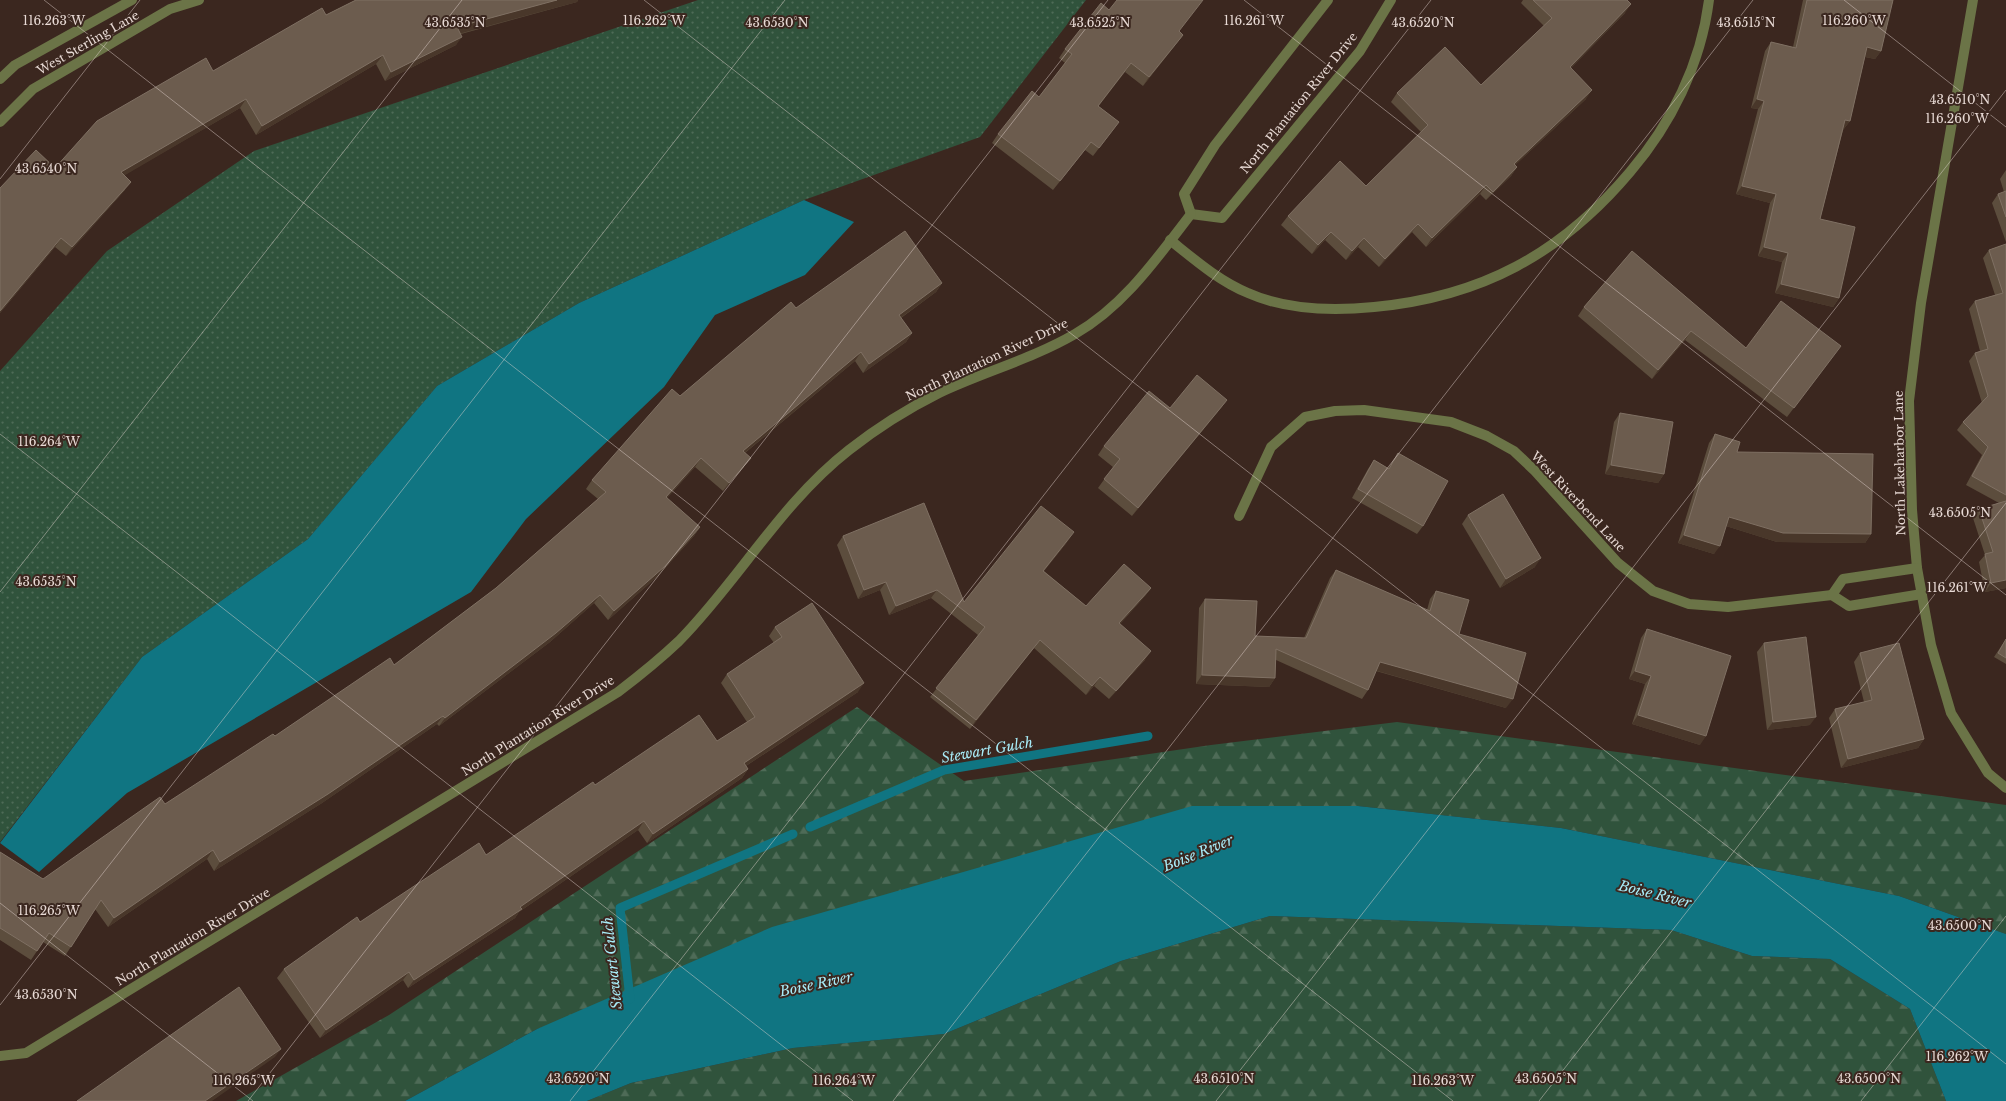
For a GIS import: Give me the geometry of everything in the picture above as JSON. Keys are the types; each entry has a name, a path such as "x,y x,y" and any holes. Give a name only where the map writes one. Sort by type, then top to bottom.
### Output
{"street":[{"name":"West Sterling Lane","path":"0,79 15,65 132,0"},
{"name":"West Sterling Lane","path":"0,122 33,89 170,10 199,0"},
{"path":"1191,214 1184,194 1215,145 1328,0"},
{"name":"North Plantation River Drive","path":"0,1056 26,1053 618,692 679,641 774,525 821,474 848,451 884,425 940,393 1076,334 1105,313 1131,289 1191,214 1222,218 1360,51 1391,0"},
{"path":"1170,240 1218,277 1249,294 1283,304 1323,308 1390,306 1438,297 1475,286 1510,270 1544,251 1576,229 1604,203 1650,149 1670,116 1687,81 1700,44 1710,0"},
{"name":"North Lakeharbor Lane","path":"1973,0 1921,303 1909,402 1912,510 1917,568 1931,645 1950,713 1988,773 2006,788"},
{"name":"West Riverbend Lane","path":"1239,516 1271,447 1306,417 1335,411 1364,410 1451,422 1487,436 1514,451 1534,470 1618,563 1653,591 1689,604 1728,607 1832,595"},
{"path":"1917,568 1843,580 1832,595 1849,606 1922,594"}],"green space":[{"path":"698,0 1086,0 980,137 804,200 579,303 437,386 308,539 142,657 0,842 0,371 107,251 254,151"},
{"path":"857,707 964,781 1211,745 1397,722 2006,805 2006,934 1899,896 1561,828 1358,806 537,1029 405,1101 236,1101 389,1015"},
{"path":"1270,916 1671,930 1752,956 1830,959 1910,1009 1946,1101 587,1101 631,1083 793,1048 944,1034 1121,961"}],"water":[{"path":"804,200 854,222 805,275 715,315 664,387 526,519 471,592 127,793 39,872 0,843 142,657 308,539 437,386 579,303"},
{"name":"Boise River","path":"1192,806 1358,806 1561,828 1899,896 2006,934 2006,1101 1946,1101 1910,1009 1830,959 1752,956 1671,930 1270,916 1121,961 944,1034 793,1048 631,1083 587,1101 405,1101 537,1029 772,927"}],"building":[{"path":"356,0 557,0 457,27 462,37 391,72 383,55 262,126 246,99 121,172 131,182 72,247 61,238 0,311 0,188 36,150 55,168 97,121 206,58 213,71 322,8 326,15"},
{"path":"1117,0 1203,0 1179,31 1183,35 1149,77 1131,63 1098,106 1119,122 1099,148 1091,142 1060,181 998,134 1032,91 1039,97 1072,54 1065,49 1101,3 1109,10"},
{"path":"1533,0 1627,0 1631,4 1570,67 1592,90 1514,164 1517,167 1493,192 1486,185 1432,238 1418,224 1385,259 1364,238 1352,251 1331,232 1318,245 1288,216 1340,161 1366,186 1428,125 1397,93 1445,47 1481,85 1552,18"},
{"path":"1807,0 1893,0 1881,51 1867,47 1850,121 1845,120 1820,219 1855,227 1839,298 1781,284 1788,253 1764,247 1776,194 1742,186 1764,101 1757,99 1771,42 1796,48"},
{"path":"2006,191 2006,217 1998,194"},
{"path":"905,231 942,283 899,315 912,333 869,364 861,352 743,451 751,458 729,483 701,458 666,497 700,527 664,567 614,611 600,595 556,633 445,718 443,716 328,794 220,862 213,850 114,918 101,900 71,947 49,933 37,951 0,928 0,852 43,879 160,797 165,804 273,734 275,736 390,658 394,665 496,588 606,492 592,480 672,389 680,396 791,302 796,308"},
{"path":"2006,244 2006,495 1972,476 1988,447 1963,422 1988,396 1975,353 1988,349 1975,301 2003,293 1989,250"},
{"path":"1632,251 1746,348 1781,301 1841,346 1794,408 1691,331 1658,370 1584,307"},
{"path":"1197,375 1227,400 1138,508 1104,479 1120,459 1104,446 1149,391 1170,408"},
{"path":"1620,413 1673,422 1664,474 1611,465"},
{"path":"1715,434 1740,442 1737,452 1873,454 1871,534 1783,533 1729,517 1720,546 1684,535"},
{"path":"1398,453 1448,481 1423,526 1358,489 1374,460 1389,469"},
{"path":"1503,494 1541,558 1506,579 1468,515"},
{"path":"2006,501 2006,580 1991,583 1985,554 1993,552 1979,509"},
{"path":"924,503 964,602 1041,506 1074,532 1043,571 1086,606 1124,564 1151,588 1119,623 1151,651 1116,691 1100,677 1092,686 1040,640 976,720 936,688 985,627 937,590 896,606 886,582 864,590 843,536"},
{"path":"1336,570 1430,611 1436,591 1469,600 1459,634 1526,653 1513,699 1380,662 1368,690 1276,649 1275,678 1202,675 1205,599 1257,601 1255,636 1306,638"},
{"path":"812,603 864,683 744,763 748,769 653,834 644,821 520,907 522,909 414,980 409,972 326,1030 284,969 357,917 360,922 479,843 486,855 593,782 595,785 699,715 717,741 755,717 727,674 782,637 775,627"},
{"path":"1647,629 1731,656 1706,736 1638,715 1651,676 1635,671"},
{"path":"1806,637 1816,717 1773,722 1764,643"},
{"path":"2006,639 2006,658 1998,653"},
{"path":"1899,643 1924,739 1848,759 1835,709 1872,700 1860,653"},
{"path":"239,987 281,1049 205,1101 77,1101"}],"waterway":[{"name":"Stewart Gulch","path":"810,827 944,770 1148,736"},
{"name":"Stewart Gulch","path":"630,999 620,908 793,834"}]}
